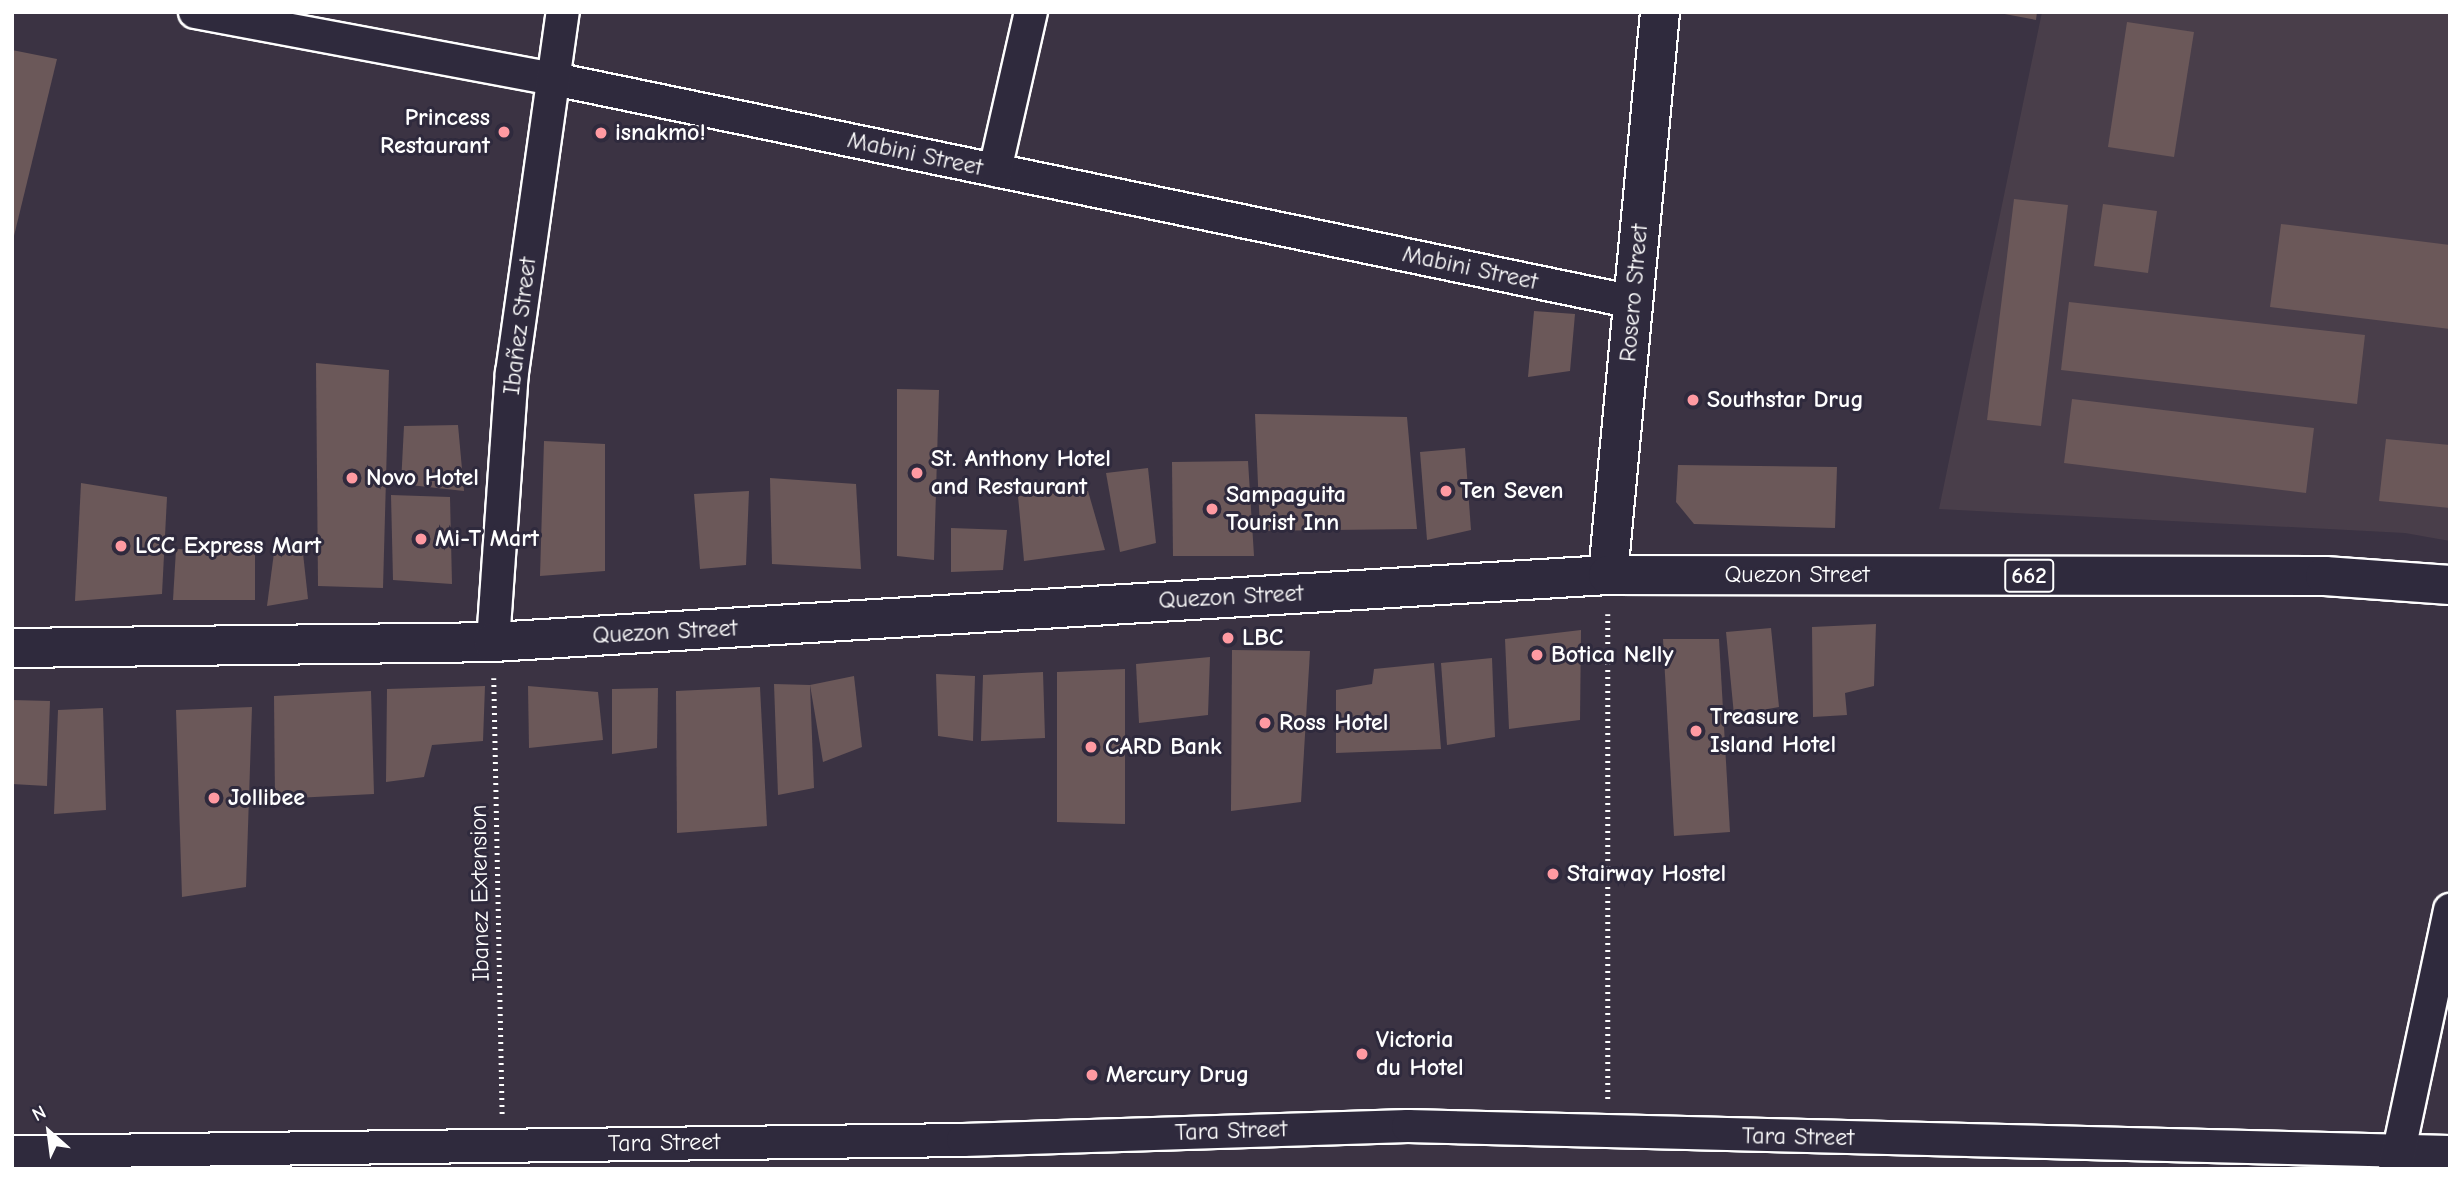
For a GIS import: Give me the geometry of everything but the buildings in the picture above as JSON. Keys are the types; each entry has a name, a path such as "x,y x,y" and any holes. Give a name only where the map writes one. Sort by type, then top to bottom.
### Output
{"main road":[{"name":"Rosero Street","path":"1608,575 1660,12"},
{"name":"Quezon Street","path":"12,648 493,642 1608,575 2325,576 2450,585"}],"street":[{"name":"Mabini Street","path":"195,12 554,79 1634,302"},
{"name":"Ibañez Street","path":"493,642 512,373 563,12"},
{"path":"995,170 1031,12"},
{"path":"2397,1159 2450,910"},
{"name":"Tara Street","path":"12,1152 502,1144 964,1154 1408,1126 2397,1159 2450,1153"}],"path":[{"path":"1608,575 1608,1133"},
{"name":"Ibanez Extension","path":"493,642 502,1144"}],"shaded area":[{"path":"2042,12 2450,12 2450,541 2405,533 1939,509"}],"place":[{"name":"Princess Restaurant","path":"504,132"},
{"name":"isnakmo!","path":"601,133"},
{"name":"Southstar Drug","path":"1693,400"},
{"name":"St. Anthony Hotel and Restaurant","path":"917,473"},
{"name":"Novo Hotel","path":"352,478"},
{"name":"Ten Seven","path":"1446,491"},
{"name":"Sampaguita Tourist Inn","path":"1212,509"},
{"name":"Mi-T Mart","path":"421,539"},
{"name":"LCC Express Mart","path":"121,546"},
{"name":"LBC","path":"1228,638"},
{"name":"Botica Nelly","path":"1537,655"},
{"name":"Ross Hotel","path":"1265,723"},
{"name":"Treasure Island Hotel","path":"1696,731"},
{"name":"CARD Bank","path":"1091,747"},
{"name":"Jollibee","path":"214,798"},
{"name":"Stairway Hostel","path":"1553,874"},
{"name":"Victoria du Hotel","path":"1362,1054"},
{"name":"Mercury Drug","path":"1092,1075"}]}
